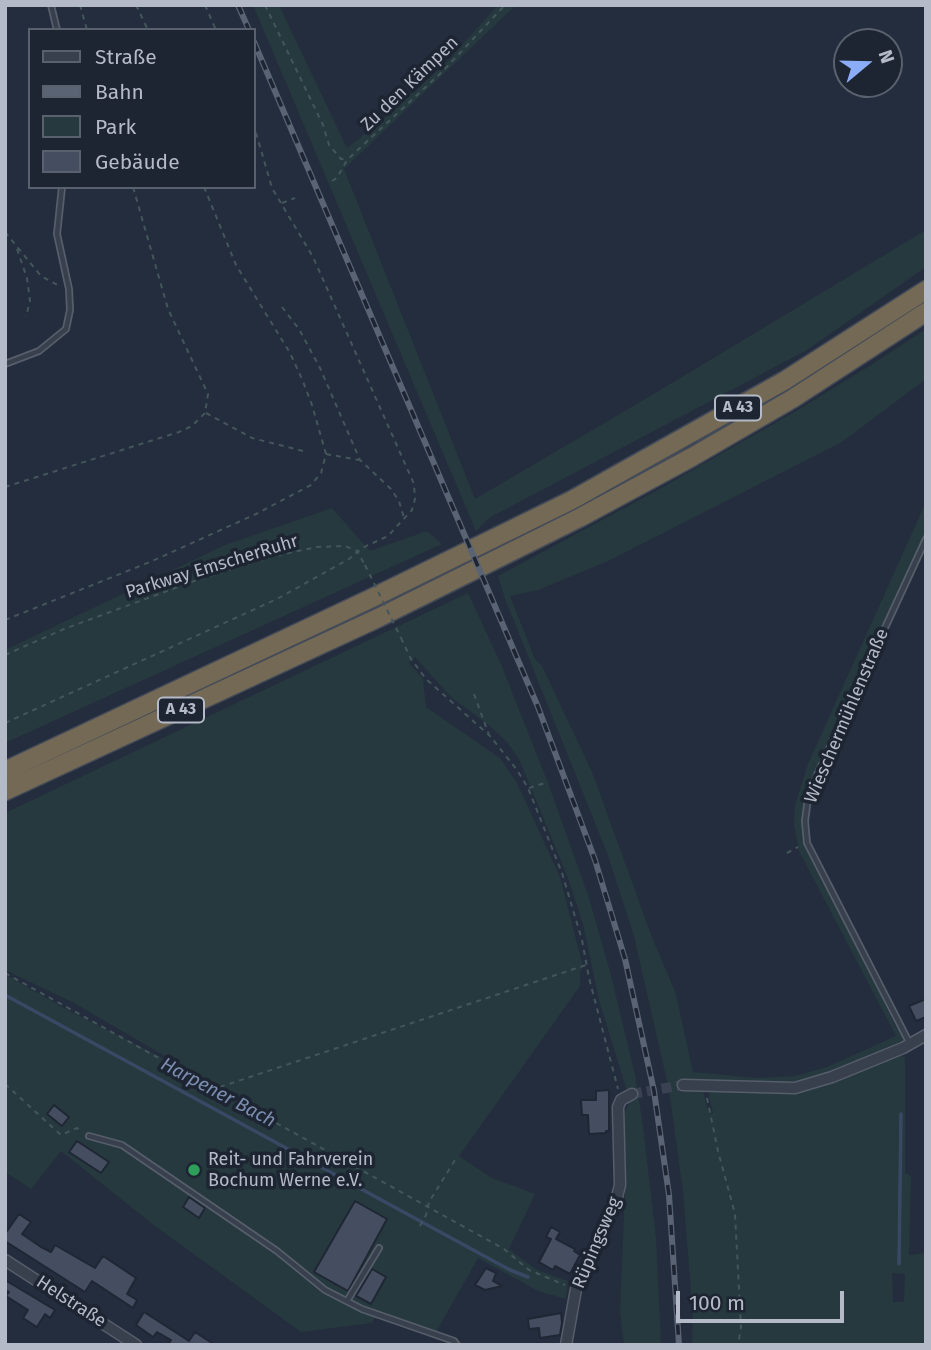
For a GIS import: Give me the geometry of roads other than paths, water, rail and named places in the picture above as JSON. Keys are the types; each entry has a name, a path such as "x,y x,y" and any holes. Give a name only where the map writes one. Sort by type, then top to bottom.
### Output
{"highway":[{"name":"A 43","path":"5,771 372,598 572,500 784,381 926,290"},
{"name":"A 43","path":"5,791 378,618 581,517 792,399 926,312"}],"street":[{"path":"683,1085 795,1088 832,1077 910,1044 926,1034"},
{"name":"Rüpingsweg","path":"566,1345 576,1289 616,1202 620,1185 616,1118 621,1100 632,1094"},
{"name":"Helstraße","path":"5,1260 136,1345"}],"lane":[{"path":"51,5 57,28"},
{"path":"5,364 39,351 66,329 70,310 69,289 57,234 62,189"},
{"name":"Wieschermühlenstraße","path":"910,1044 807,843 805,821 808,798 926,539"},
{"path":"89,1136 122,1145 277,1251 325,1290 369,1311 454,1340 457,1345"},
{"path":"347,1301 379,1248"}],"waterway":[{"name":"Harpener Bach","path":"5,995 510,1270 528,1277"},
{"path":"899,1264 901,1114"}],"tunnel":[{"path":"632,1094 683,1085"}],"railway":[{"path":"238,5 248,28"},
{"path":"256,47 538,707 595,860 625,959 654,1091 669,1195 679,1345"}],"place":[{"name":"Reit- und Fahrverein Bochum Werne e.V.","path":"194,1170"}]}
